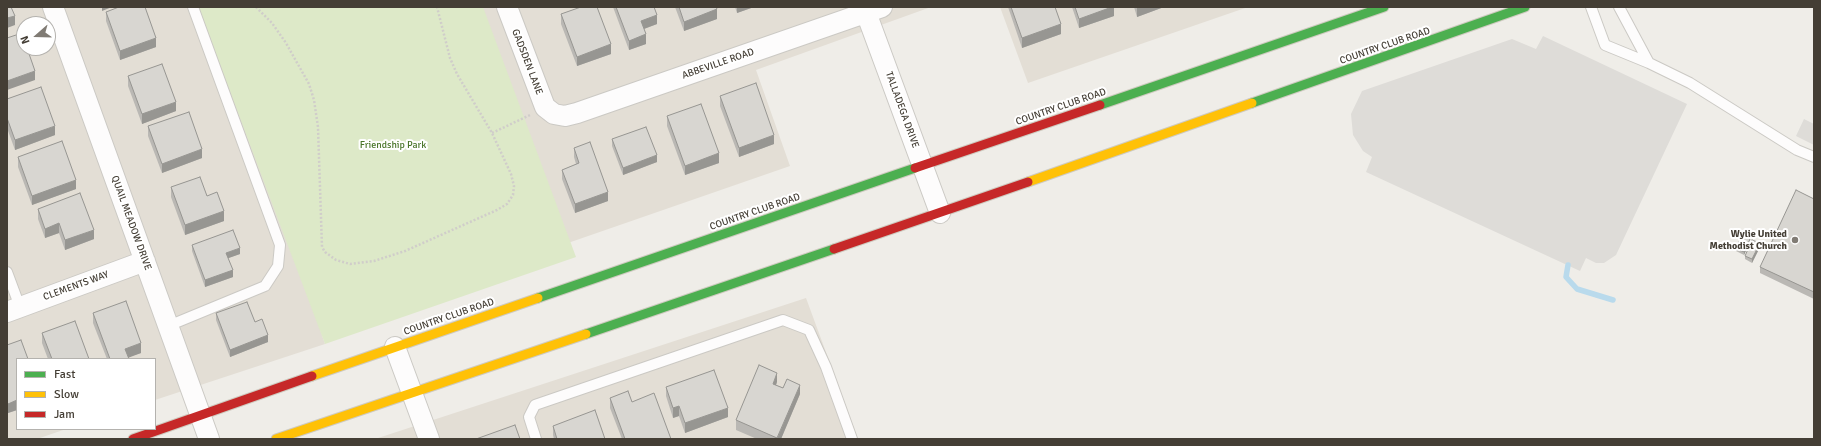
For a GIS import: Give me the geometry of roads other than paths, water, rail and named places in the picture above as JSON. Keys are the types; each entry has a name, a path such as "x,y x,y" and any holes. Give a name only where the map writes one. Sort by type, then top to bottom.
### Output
{"main road":[{"name":"COUNTRY CLUB ROAD","path":"133,439 1384,7"},
{"name":"COUNTRY CLUB ROAD","path":"276,439 940,213 1525,7"}],"street":[{"name":"QUAIL MEADOW DRIVE","path":"53,7 208,439"},
{"name":"GADSDEN LANE","path":"507,7 540,96 545,107 554,114"},
{"name":"ABBEVILLE ROAD","path":"554,114 564,116 577,113 871,9"},
{"name":"TALLADEGA DRIVE","path":"871,9 922,167 940,213"},
{"name":"CLEMENTS WAY","path":"14,309 145,261"},
{"path":"396,347 429,439"}],"lane":[{"path":"168,326 265,286 278,266 280,245 193,7"},
{"path":"1591,7 1605,45 1690,83 1797,150 1814,157"},
{"path":"1619,7 1648,63"},
{"path":"7,272 14,309"},
{"path":"536,439 529,417 535,405 783,320 809,330 826,367 852,439"}],"waterway":[{"path":"1568,265 1566,277 1577,289 1613,300"}],"place":[{"name":"Wylie United Methodist Church","path":"1795,240"}],"park label":[{"name":"Friendship Park","path":"393,145"}]}
